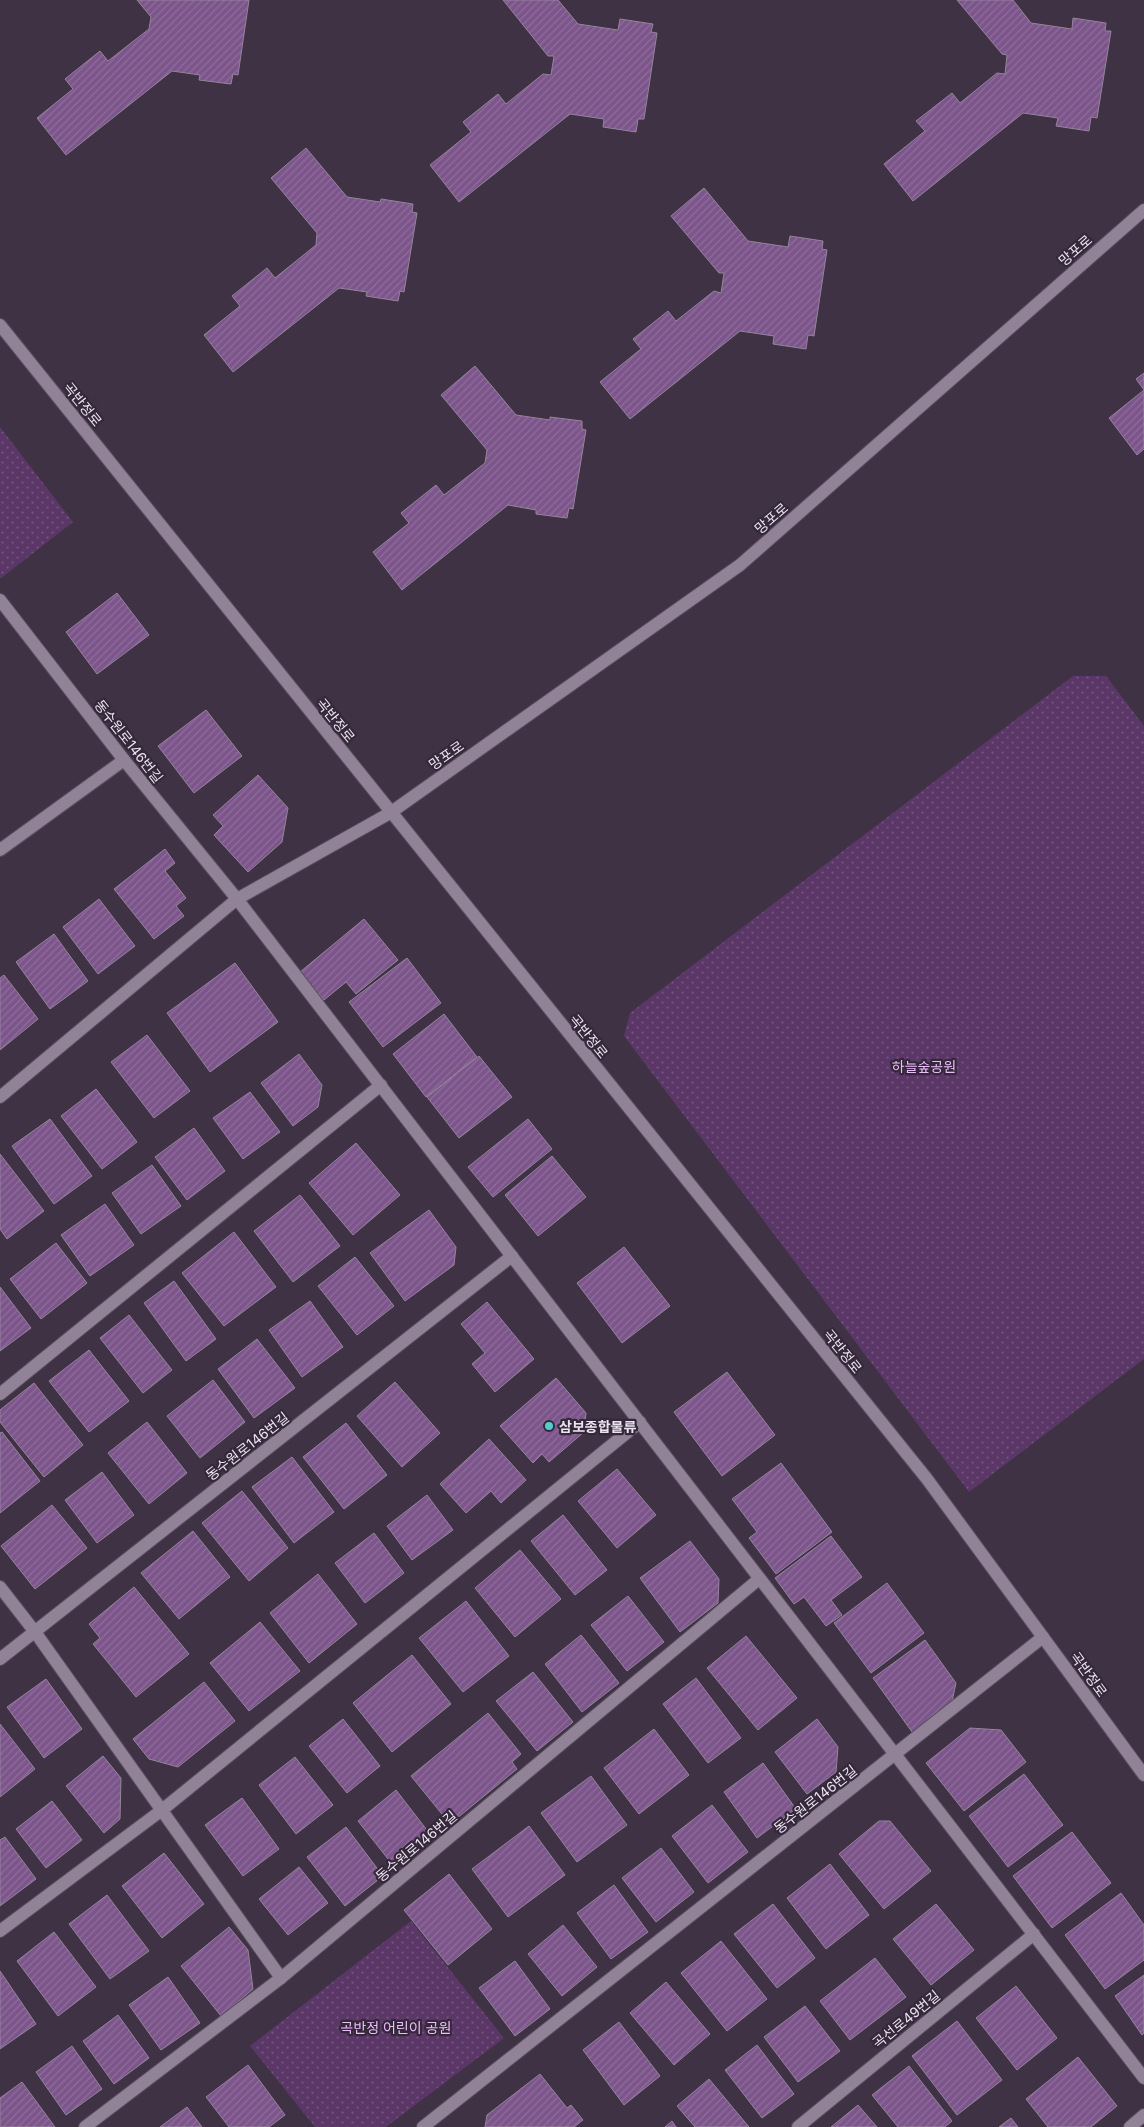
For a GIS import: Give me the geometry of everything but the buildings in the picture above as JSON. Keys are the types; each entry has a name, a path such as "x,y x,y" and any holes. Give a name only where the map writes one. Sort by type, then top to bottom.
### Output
{"street":[{"name":"망포로","path":"237,899 390,813 740,565 1144,210"},
{"name":"곡반정로","path":"0,325 390,813 927,1479 1144,1774"},
{"name":"동수원로146번길","path":"0,600 124,760 237,899 381,1085 1144,2078"},
{"path":"0,850 124,760"},
{"path":"0,1098 237,899"},
{"path":"0,1394 381,1085"},
{"name":"동수원로146번길","path":"0,1659 512,1256"},
{"path":"0,1932 162,1810 640,1422"},
{"name":"동수원로146번길","path":"84,2127 281,1978 759,1579"},
{"path":"0,1587 35,1632 281,1978"},
{"name":"동수원로146번길","path":"429,2125 1043,1637"},
{"name":"곡선로49번길","path":"798,2127 1034,1934"},
{"path":"1130,2127 1144,2115"}],"green space":[{"path":"0,427 73,522 0,579"},
{"name":"하늘숲공원","path":"1073,676 1106,676 1144,726 1144,1359 969,1492 624,1036 630,1013"},
{"name":"곡반정 어린이 공원","path":"411,1921 504,2038 386,2127 315,2127 250,2046"}],"place":[{"name":"삼보종합물류","path":"549,1426"}]}
